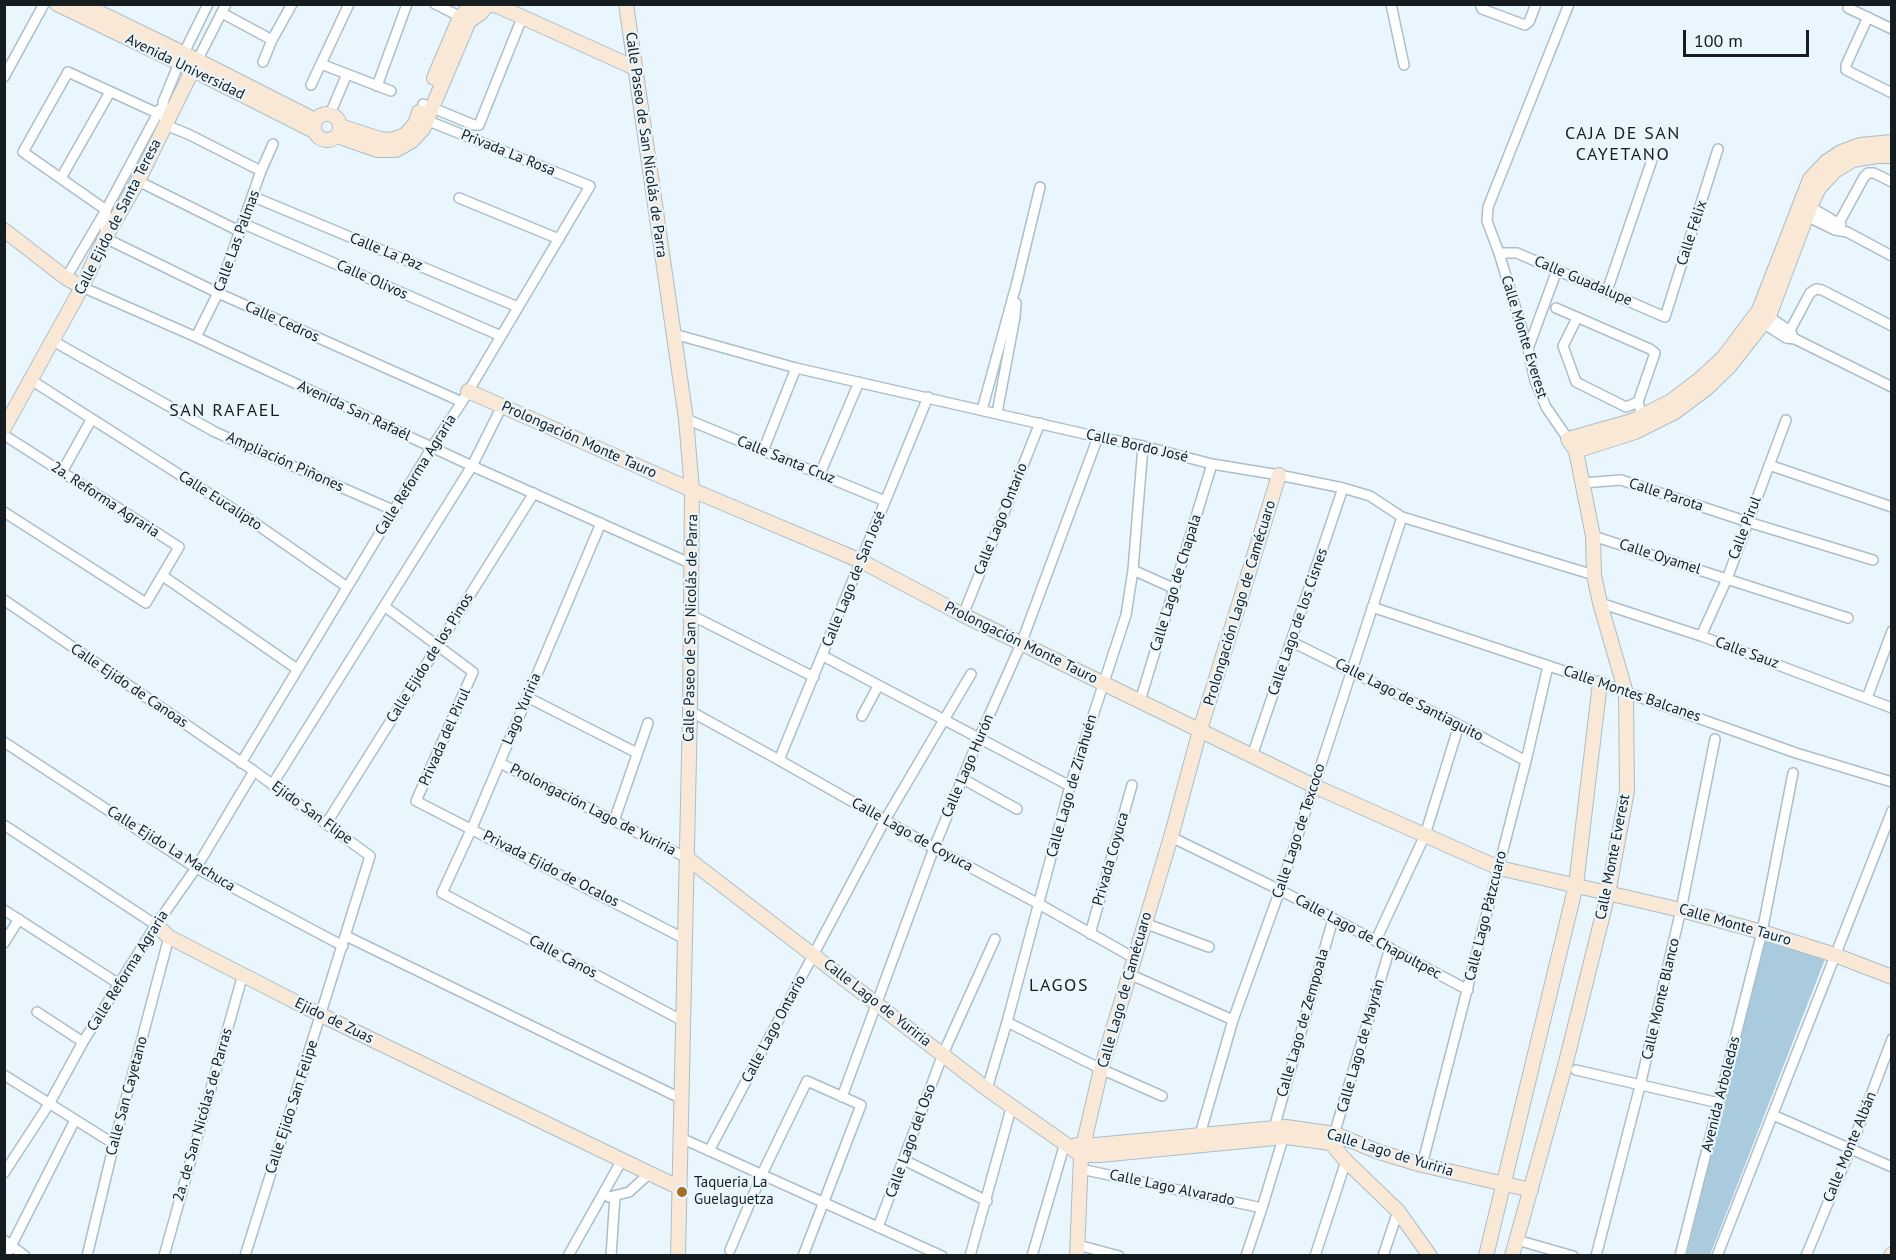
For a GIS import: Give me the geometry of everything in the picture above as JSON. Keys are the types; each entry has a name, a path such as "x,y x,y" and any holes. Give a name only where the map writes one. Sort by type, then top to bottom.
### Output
{"street":[{"path":"4,77 44,4"},
{"name":"Avenida Universidad","path":"57,4 181,58"},
{"name":"Avenida Universidad","path":"82,4 195,66 314,126"},
{"path":"263,62 272,39 292,4"},
{"path":"311,85 349,4"},
{"path":"377,86 407,4"},
{"path":"435,4 465,19 482,13 487,5 500,7 635,68"},
{"path":"339,131 327,141 321,140 314,126 324,114 330,114 335,116 339,131 377,150 396,150 412,141 423,129 426,110 473,4"},
{"name":"Calle Paseo de San Nicolás de Parra","path":"626,4 686,419 692,490 690,711 678,1256"},
{"path":"1391,4 1404,65"},
{"path":"1480,5 1482,9 1525,25 1529,22 1536,4"},
{"name":"Calle Monte Everest","path":"1512,1256 1565,1066 1608,894 1627,791 1626,693 1594,575 1593,536 1582,483 1572,445 1546,407 1535,381 1528,349 1487,221 1488,207 1569,4"},
{"path":"66,278 161,119 163,102 206,5"},
{"path":"1848,8 1892,28"},
{"path":"224,9 272,39"},
{"name":"Calle Ejido de Santa Teresa","path":"4,428 138,180 161,119 195,66 224,9"},
{"path":"1868,17 1846,65 1846,70 1892,93"},
{"path":"426,110 479,125 522,18"},
{"path":"321,64 391,91"},
{"path":"106,210 23,152 68,72 261,171"},
{"path":"330,114 347,74"},
{"path":"61,178 110,92"},
{"name":"Privada La Rosa","path":"426,110 590,186"},
{"path":"1572,445 1675,412 1706,389 1729,367 1761,317 1773,308 1810,179 1826,162 1841,152 1860,145 1892,142"},
{"name":"Calle Las Palmas","path":"196,337 218,293 254,198 261,171 273,144"},
{"name":"Calle Félix","path":"1665,317 1718,149"},
{"path":"1607,291 1654,154"},
{"path":"1803,209 1835,171 1853,160 1892,156"},
{"path":"1837,226 1868,173 1874,173 1892,182"},
{"name":"Calle Olivos","path":"138,180 242,228 501,336"},
{"name":"Calle Reforma Agraria","path":"241,762 393,510 465,397 590,186"},
{"path":"982,410 1040,187"},
{"name":"Calle La Paz","path":"254,198 518,307"},
{"path":"459,198 559,239"},
{"path":"1803,209 1892,256"},
{"path":"105,238 106,210"},
{"path":"4,230 66,278 82,287"},
{"name":"Calle Cedros","path":"105,238 218,293 465,397"},
{"name":"Calle Guadalupe","path":"1499,253 1517,253 1665,317"},
{"path":"1528,349 1557,270"},
{"path":"997,413 1015,317 1017,282"},
{"name":"Avenida San Rafaél","path":"82,287 692,564"},
{"path":"1791,336 1810,293 1816,289 1892,326"},
{"path":"1556,308 1655,353 1638,402 1639,424"},
{"path":"1761,317 1791,336 1892,387"},
{"path":"1577,318 1563,346 1576,382 1626,407 1639,424"},
{"name":"Calle Bordo José","path":"674,334 796,368 1143,446 1212,464 1343,488 1370,496 1402,517 1594,575"},
{"name":"Ampliación Piñones","path":"53,341 215,432 393,510"},
{"path":"764,451 796,368"},
{"name":"Calle Eucalipto","path":"31,380 249,519 347,587"},
{"path":"820,474 859,382"},
{"name":"Prolongación Monte Tauro","path":"465,397 502,406 692,490 861,561 1021,644 1314,786 1499,868 1576,885"},
{"name":"Calle Lago de San José","path":"779,760 928,397"},
{"path":"1626,407 1638,402"},
{"path":"272,785 472,466 502,406"},
{"name":"Calle Santa Cruz","path":"686,419 885,501"},
{"path":"62,472 91,420"},
{"name":"Calle Pirul","path":"1701,636 1726,579 1786,420"},
{"name":"Calle Lago Ontario","path":"963,615 1040,423"},
{"name":"2a. Reforma Agraria","path":"4,435 179,547 163,576"},
{"name":"Calle Lago Hurón","path":"842,1097 934,848 1021,644 1098,437"},
{"name":"Calle Lago de Zirahuén","path":"987,1089 1070,786 1126,615 1133,570 1143,446"},
{"name":"Calle Lago de Chapala","path":"1140,701 1212,464"},
{"path":"1769,465 1892,507"},
{"name":"Prolongación Lago de Camécuaro","path":"1200,730 1279,475"},
{"name":"Calle Parota","path":"1582,483 1621,480 1873,560"},
{"name":"Calle Lago de los Cisnes","path":"1252,756 1343,488"},
{"name":"Calle Ejido de los Pinos","path":"326,824 534,493"},
{"path":"4,512 146,603 163,576 297,669"},
{"name":"Calle Lago de Texcoco","path":"1199,1141 1233,1020 1280,890 1402,517"},
{"name":"Lago Yuriria","path":"442,894 601,523"},
{"name":"Calle Oyamel","path":"1593,536 1848,618"},
{"path":"1133,570 1173,588"},
{"name":"Calle Ejido de Canoas","path":"4,600 254,771"},
{"name":"Calle Sauz","path":"1600,603 1701,636 1892,708"},
{"path":"384,606 438,645"},
{"name":"Calle Montes Balcanes","path":"1372,607 1600,683 1796,753 1892,782"},
{"path":"691,615 814,677"},
{"path":"1867,698 1892,631"},
{"name":"Calle Lago de Santiaguito","path":"1292,642 1526,761"},
{"name":"Privada del Pirul","path":"416,801 473,672 438,645"},
{"path":"823,656 1070,786"},
{"name":"Calle Lago Pátzcuaro","path":"1422,1165 1499,868 1548,666"},
{"name":"Calle Lago Ontario","path":"709,1150 885,820 970,674"},
{"name":"Calle Monte Everest","path":"1486,1256 1576,885 1600,683"},
{"path":"862,716 878,686"},
{"path":"527,697 637,753"},
{"name":"Calle Lago de Coyuca","path":"690,711 934,848 1039,903 1134,958"},
{"path":"614,821 648,723"},
{"path":"1376,940 1425,835 1459,725"},
{"name":"Calle Lago de Camécuaro","path":"1078,1250 1082,1156 1101,1069 1171,837 1200,730"},
{"name":"Calle Monte Blanco","path":"1596,1256 1640,1086 1681,910 1715,739"},
{"name":"Calle Ejido La Machuca","path":"4,742 196,868 343,946"},
{"name":"Prolongación Lago de Yuriria","path":"500,763 687,858"},
{"name":"Calle Reforma Agraria","path":"4,1173 49,1104 83,1042 119,984 156,925 196,868 254,771"},
{"name":"Ejido San Flipe","path":"254,771 370,856"},
{"name":"Avenida Arboledas","path":"1680,1256 1762,932 1793,774"},
{"path":"963,778 1017,808"},
{"name":"Privada Coyuca","path":"1090,934 1132,785"},
{"name":"Privada Ejido de Ocalos","path":"416,801 685,939"},
{"path":"1717,1256 1892,811"},
{"name":"Ejido de Zuas","path":"4,825 156,925 169,937 321,1015 680,1188"},
{"name":"Calle Lago de Chapultpec","path":"1171,837 1280,890 1468,990"},
{"name":"Calle Ejido San Felipe","path":"245,1256 370,856"},
{"name":"Calle Lago de Yuriria","path":"687,858 987,1089 1082,1156 1281,1131 1333,1138 1422,1165 1531,1190"},
{"name":"Calle Monte Tauro","path":"1576,885 1762,932 1892,976"},
{"name":"Calle Canos","path":"442,894 684,1021"},
{"path":"4,910 119,984"},
{"path":"4,943 19,919"},
{"name":"Calle Lago de Zempoala","path":"1246,1256 1262,1208 1333,919"},
{"path":"1144,922 1209,947"},
{"path":"346,936 682,1099"},
{"name":"Calle San Cayetano","path":"87,1256 169,937"},
{"name":"Calle Lago del Oso","path":"878,1227 943,1054 995,939"},
{"name":"Calle Lago de Mayrán","path":"1333,1138 1390,948"},
{"path":"1129,974 1233,1020"},
{"name":"2a. de San Nicólas de Parras","path":"164,1256 243,975"},
{"path":"37,1012 83,1042"},
{"path":"1007,1022 1101,1069 1162,1096"},
{"name":"Calle Monte Albán","path":"1806,1256 1850,1150 1892,1039"},
{"path":"1576,1070 1719,1103"},
{"path":"4,1075 114,1144"},
{"path":"730,1250 762,1174 807,1081 861,1105 804,1256"},
{"path":"970,1256 1012,1105"},
{"path":"1773,1115 1892,1167"},
{"path":"6,1256 8,1242 75,1120"},
{"path":"681,1138 942,1256"},
{"path":"1333,1138 1346,1161 1398,1211 1430,1256"},
{"path":"1032,1256 1067,1144"},
{"name":"Calle Lago Alvarado","path":"1082,1156 1262,1208"},
{"path":"567,1256 621,1160"},
{"path":"904,1160 987,1201"},
{"path":"1315,1256 1346,1161"},
{"path":"600,1199 629,1192 650,1173"},
{"path":"611,1256 615,1196"},
{"path":"1383,1256 1398,1211"},
{"path":"1517,1240 1573,1256"},
{"path":"8,1242 25,1256"},
{"path":"1078,1250 1119,1256"}],"shaded area":[{"path":"1764,941 1825,959 1710,1255 1686,1256"}],"place":[{"name":"Taqueria La Guelaguetza","path":"682,1192"}],"district":[{"name":"CAJA DE SAN CAYETANO","path":"1623,144"},
{"name":"SAN RAFAEL","path":"225,411"},
{"name":"LAGOS","path":"1059,986"}]}
